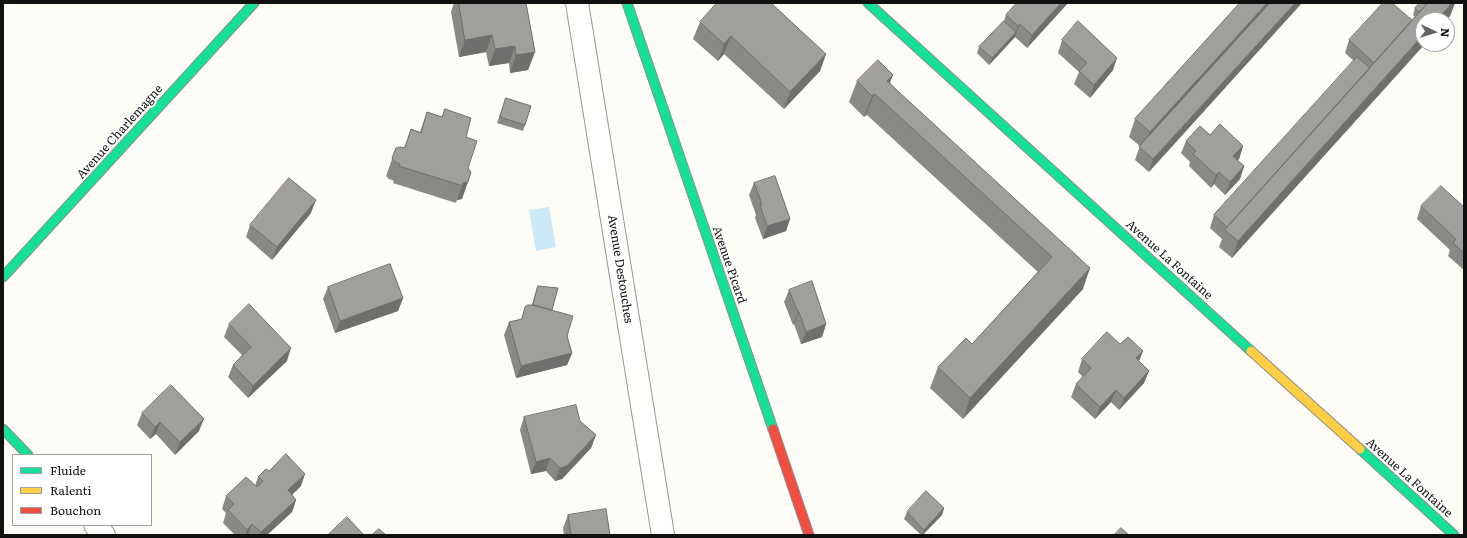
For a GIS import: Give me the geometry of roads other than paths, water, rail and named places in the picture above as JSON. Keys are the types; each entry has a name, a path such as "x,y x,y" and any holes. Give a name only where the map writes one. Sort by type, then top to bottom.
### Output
{"street":[{"name":"Avenue Charlemagne","path":"3,277 254,3"},
{"name":"Avenue Destouches","path":"577,3 663,535"},
{"name":"Avenue Picard","path":"627,3 809,535"},
{"name":"Avenue La Fontaine","path":"868,3 1454,535"},
{"path":"3,429 27,454"},
{"path":"95,526 104,535"}],"water":[{"path":"549,207 556,247 536,251 529,210"}]}
